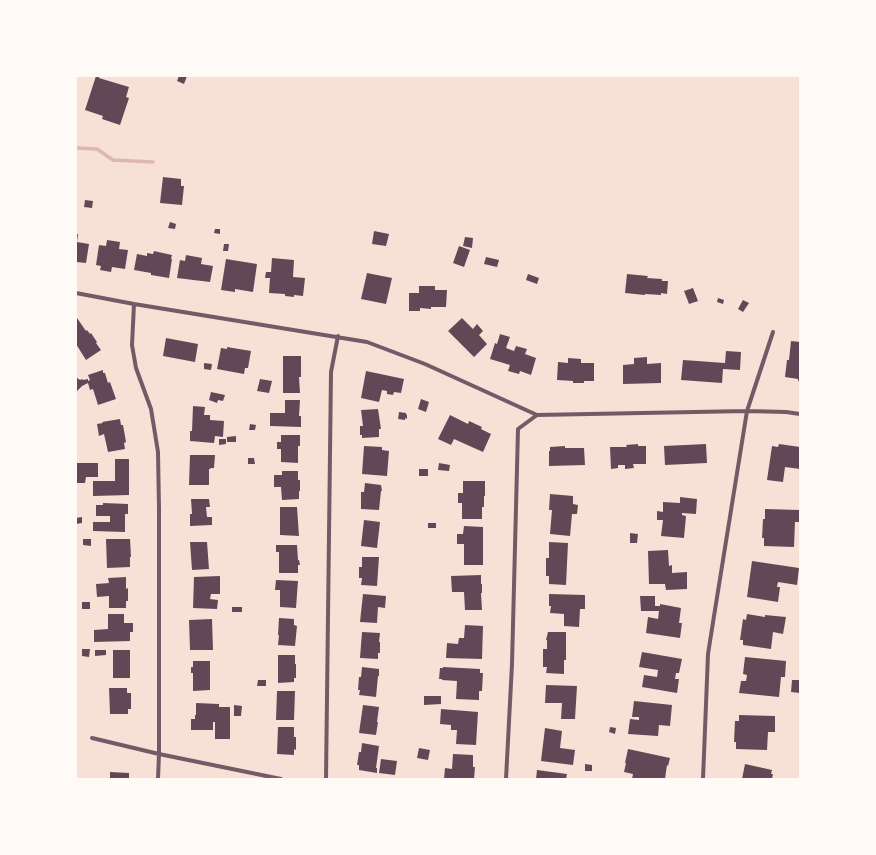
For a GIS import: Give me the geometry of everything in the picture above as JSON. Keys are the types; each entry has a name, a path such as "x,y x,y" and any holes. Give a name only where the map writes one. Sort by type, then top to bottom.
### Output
{"street":[{"path":"76,293 134,304 338,336 367,342 431,367 537,416 747,411 786,412 800,414"},
{"path":"134,304 132,345 136,368 150,410 158,452 158,779"},
{"path":"703,779 708,654 747,411 773,332"},
{"path":"326,779 331,372 338,336"},
{"path":"506,779 512,664 518,429 537,416"},
{"path":"92,738 159,754 281,779"}],"building":[{"path":"96,76 129,87 126,97 129,98 120,125 102,119 103,116 85,110"},
{"path":"179,76 187,76 184,84 177,81"},
{"path":"163,177 181,179 181,186 184,186 182,205 160,203"},
{"path":"85,200 93,201 92,208 84,207"},
{"path":"170,222 176,224 175,229 168,228"},
{"path":"215,229 220,229 220,234 214,233"},
{"path":"374,231 389,234 386,246 372,244"},
{"path":"76,234 78,234 77,242 89,244 86,263 76,262"},
{"path":"465,237 473,238 472,248 463,246"},
{"path":"107,240 120,242 119,249 128,250 125,269 112,267 111,272 100,270 101,266 96,265 99,245 106,246"},
{"path":"224,244 229,244 228,251 223,251"},
{"path":"459,246 470,250 464,267 453,263"},
{"path":"154,251 172,255 169,278 134,270 137,254 147,256 147,253 153,254"},
{"path":"186,255 202,258 201,264 213,266 210,282 177,278 180,260 185,261"},
{"path":"486,257 499,260 497,267 484,264"},
{"path":"272,258 294,260 293,277 305,278 303,296 294,295 294,297 285,296 285,294 269,293 270,278 265,278 266,272 271,272"},
{"path":"226,259 257,264 253,292 235,289 235,292 221,290"},
{"path":"367,273 392,278 386,304 361,299"},
{"path":"528,274 539,278 537,284 526,280"},
{"path":"627,274 648,276 647,278 668,281 667,294 661,293 661,295 645,295 625,293"},
{"path":"419,286 435,286 435,290 447,290 446,307 431,307 431,309 420,308 420,311 409,311 409,293 419,293"},
{"path":"693,288 698,301 689,304 684,291"},
{"path":"718,298 724,300 723,304 717,302"},
{"path":"743,300 749,303 743,312 738,309"},
{"path":"77,318 86,331 87,330 90,334 91,333 101,350 86,360 76,344"},
{"path":"462,318 473,329 477,324 483,331 479,335 487,344 474,357 448,331"},
{"path":"500,334 510,337 506,348 514,351 516,346 527,349 525,354 536,358 531,375 520,371 519,374 508,371 510,365 490,359 495,343 497,344"},
{"path":"166,338 198,344 195,362 163,356"},
{"path":"791,341 800,342 800,381 798,381 798,379 785,377"},
{"path":"227,347 251,351 248,368 245,368 244,374 217,369 221,348 227,349"},
{"path":"726,351 741,352 740,370 723,369 722,383 681,380 683,360 725,363"},
{"path":"283,356 301,356 301,377 299,377 300,393 283,393"},
{"path":"647,357 647,364 661,363 661,383 623,384 623,365 634,364 634,358"},
{"path":"568,358 581,359 581,363 594,363 594,381 573,383 573,381 557,380 558,362 568,363"},
{"path":"204,363 212,364 211,370 204,369"},
{"path":"103,370 108,383 110,382 116,399 98,405 93,389 90,390 88,383 77,391 76,390 76,377 80,380 88,379 88,381 90,380 88,375"},
{"path":"366,371 404,379 401,393 394,392 393,395 387,394 387,391 382,390 379,402 361,398"},
{"path":"260,379 272,381 269,393 257,391"},
{"path":"211,392 225,395 223,401 218,400 217,403 209,400"},
{"path":"421,399 429,402 426,412 418,409"},
{"path":"285,400 300,400 299,416 301,416 301,427 270,426 270,413 285,413"},
{"path":"193,406 205,407 204,415 210,415 210,420 224,421 223,437 215,436 214,443 190,441"},
{"path":"378,409 381,429 379,429 379,437 362,438 362,435 360,435 360,426 363,426 361,410"},
{"path":"399,412 406,413 407,419 398,419"},
{"path":"450,415 468,424 469,421 482,427 481,429 491,434 483,452 454,439 451,445 438,439"},
{"path":"120,419 121,425 123,425 126,442 124,443 125,449 108,452 104,434 99,436 97,424"},
{"path":"250,424 256,425 255,430 249,430"},
{"path":"281,435 300,435 300,446 298,446 298,463 281,462 281,449 277,449 277,442 281,442"},
{"path":"236,436 236,442 227,442 227,437"},
{"path":"219,439 226,439 226,444 219,445"},
{"path":"638,444 638,446 646,446 646,464 633,464 634,468 625,469 625,465 618,465 618,468 611,469 610,447 627,447 626,445"},
{"path":"706,444 707,463 665,465 664,446"},
{"path":"779,444 800,447 800,469 785,467 783,482 767,480 772,446 778,447"},
{"path":"364,446 382,447 382,450 389,451 387,476 362,474"},
{"path":"565,446 565,448 584,448 585,465 549,466 550,447"},
{"path":"190,455 215,455 214,468 209,469 209,485 189,485"},
{"path":"248,458 254,458 255,464 248,464"},
{"path":"115,459 129,459 129,495 93,496 93,481 115,481"},
{"path":"76,463 98,463 98,477 86,477 85,483 76,483"},
{"path":"439,463 450,465 449,471 438,470"},
{"path":"419,469 428,469 428,476 419,476"},
{"path":"282,471 298,471 298,480 300,480 299,499 282,500 281,487 274,487 274,475 282,475"},
{"path":"463,481 485,481 482,519 462,519 462,503 458,503 458,493 463,493"},
{"path":"365,483 381,485 382,491 379,510 361,509 361,492 364,492"},
{"path":"550,494 573,496 573,504 578,505 577,514 572,514 570,536 550,534 552,510 549,510"},
{"path":"680,497 697,499 696,514 682,513 682,515 686,516 684,538 661,536 663,520 657,520 657,511 663,512 663,502 680,503"},
{"path":"191,499 209,499 210,507 206,507 207,517 212,517 212,525 190,526 190,514 192,514"},
{"path":"103,503 128,504 128,514 125,514 125,532 93,531 93,522 110,522 110,516 96,516 96,505 103,505"},
{"path":"280,507 297,507 299,536 280,535"},
{"path":"765,509 800,510 800,522 795,522 794,547 764,546 764,538 762,538"},
{"path":"82,517 82,523 76,524 76,518"},
{"path":"364,520 380,522 377,548 361,546"},
{"path":"428,523 436,523 436,528 428,528"},
{"path":"464,526 483,527 483,565 464,565 464,544 457,544 457,534 463,534"},
{"path":"630,533 638,534 637,543 630,543"},
{"path":"83,539 91,539 91,546 83,545"},
{"path":"106,539 130,539 130,567 107,568"},
{"path":"190,542 207,542 209,569 192,570"},
{"path":"549,542 568,543 566,585 549,584 549,576 546,576 546,558 549,558"},
{"path":"276,545 297,545 298,560 300,565 298,565 298,573 279,573 279,552 276,552"},
{"path":"668,550 669,566 672,565 672,573 687,572 687,589 666,590 665,584 649,584 648,551"},
{"path":"362,557 379,557 377,586 361,585 362,578 359,578 359,567 362,567"},
{"path":"752,561 799,568 797,585 778,582 777,587 780,587 778,602 747,597"},
{"path":"481,575 482,610 465,610 464,592 452,592 451,576"},
{"path":"220,576 220,594 211,594 210,599 218,600 217,609 193,608 194,577"},
{"path":"126,577 128,601 126,601 126,608 109,608 109,596 97,597 96,584 109,583 108,578"},
{"path":"276,580 298,581 296,608 280,607 280,590 275,590"},
{"path":"363,594 386,596 385,608 378,607 377,623 360,622"},
{"path":"549,594 585,595 585,609 580,609 579,627 564,626 564,614 550,613 551,606 549,606"},
{"path":"640,596 655,596 655,606 660,606 660,604 681,608 679,623 682,623 680,638 646,633 648,617 658,619 659,611 641,611"},
{"path":"82,602 90,602 90,609 82,609"},
{"path":"232,607 242,607 242,612 232,612"},
{"path":"108,614 124,614 124,623 133,623 133,632 130,632 130,641 94,642 94,630 108,629"},
{"path":"747,614 765,617 765,615 786,617 783,634 773,632 771,649 743,645 743,640 740,640 743,619 746,620"},
{"path":"279,618 294,619 294,625 297,626 295,646 278,645"},
{"path":"212,619 213,650 190,650 189,620"},
{"path":"465,625 483,626 482,659 446,658 447,643 458,644 459,638 464,638"},
{"path":"362,632 380,633 380,653 378,653 378,659 360,658"},
{"path":"548,632 566,632 566,660 564,660 564,674 546,673 547,667 543,667 543,649 547,649 546,640"},
{"path":"82,649 90,649 89,657 82,656"},
{"path":"95,650 106,650 106,655 95,656"},
{"path":"113,650 130,650 130,678 113,678"},
{"path":"642,652 682,659 679,673 676,673 675,679 679,679 677,693 642,687 644,675 657,677 658,670 639,667"},
{"path":"278,655 295,655 296,678 294,678 294,682 278,683"},
{"path":"745,657 786,661 785,677 781,677 779,697 739,693 741,681 746,681 747,675 743,674"},
{"path":"193,661 210,661 210,690 193,691 193,673 191,673 191,667 193,667"},
{"path":"362,667 379,669 376,697 359,695 359,677 361,677"},
{"path":"440,668 480,669 480,673 483,673 482,691 479,691 479,700 456,699 457,681 439,679"},
{"path":"258,680 266,680 266,686 257,686"},
{"path":"792,680 800,680 800,693 791,692"},
{"path":"546,685 577,686 575,719 561,719 562,703 545,703"},
{"path":"109,688 127,688 127,693 131,693 131,709 128,709 128,714 110,714"},
{"path":"277,691 295,691 294,720 276,720"},
{"path":"424,696 441,696 441,704 424,705"},
{"path":"634,701 672,705 670,726 659,725 658,736 628,734 630,719 639,720 639,717 632,717"},
{"path":"196,703 219,704 219,707 230,707 230,739 215,739 215,722 213,722 213,730 191,730 191,719 195,719 196,715"},
{"path":"234,705 242,706 241,716 234,716"},
{"path":"363,705 379,707 376,735 359,733"},
{"path":"441,709 478,712 476,745 456,744 457,730 451,730 451,725 440,724"},
{"path":"739,715 775,716 775,732 768,732 767,750 736,749 736,742 734,742 735,721 739,721"},
{"path":"278,727 294,727 296,750 294,749 294,755 277,754"},
{"path":"610,727 616,728 615,734 609,732"},
{"path":"545,728 562,731 560,748 575,750 573,765 541,761"},
{"path":"362,743 379,746 376,768 377,773 359,770 359,765 357,765"},
{"path":"419,748 430,750 428,760 417,758"},
{"path":"628,749 670,758 668,766 667,765 665,779 632,779 633,774 624,772"},
{"path":"453,754 473,755 473,767 475,767 474,779 444,779 445,768 452,769"},
{"path":"381,759 397,761 395,775 379,773"},
{"path":"585,764 592,765 592,771 585,771"},
{"path":"745,764 772,770 772,779 742,779"},
{"path":"537,770 567,774 566,779 536,779"},
{"path":"110,772 129,773 129,779 110,779"}],"waterway":[{"path":"76,148 97,149 113,160 153,162"}]}
